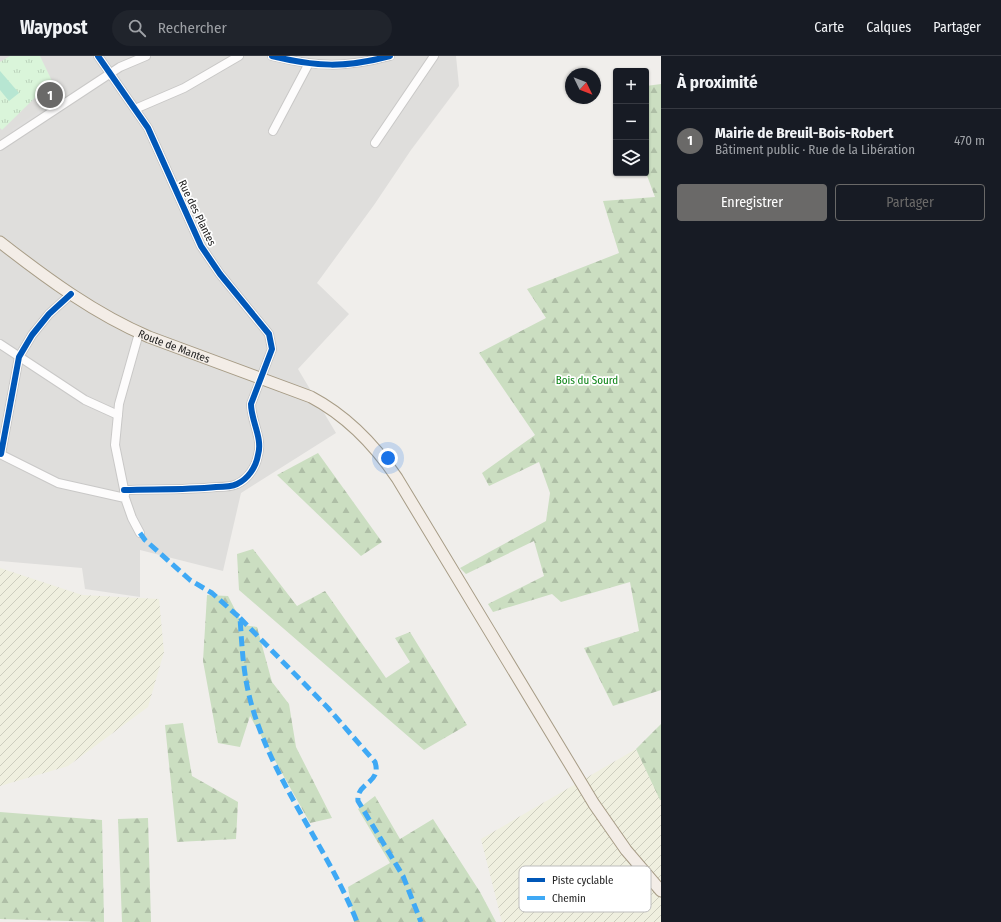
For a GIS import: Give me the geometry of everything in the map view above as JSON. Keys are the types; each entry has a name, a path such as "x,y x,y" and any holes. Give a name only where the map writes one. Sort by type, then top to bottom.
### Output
{"main road":[{"name":"Route de Mantes","path":"0,242 72,294 139,333 262,378 321,402 343,417 358,430 377,450 397,478 594,804 621,844 640,866"},
{"name":"Route de Mantes","path":"651,879 661,891"}],"street":[{"name":"Rue des Plantes","path":"98,56 109,74 148,128 201,246 220,274 269,334 272,349 251,404 251,414 257,433 259,454 254,467 245,478 236,484 196,489 124,490"},
{"path":"0,146 120,67 146,56"},
{"path":"135,108 184,88 239,56"},
{"path":"272,56 308,65 324,66 363,62 390,56"},
{"path":"375,143 434,56"},
{"path":"273,131 308,65"},
{"path":"72,294 49,314 32,335 18,357 0,454 39,475 58,483 125,498"},
{"path":"139,333 119,404 115,445 125,498 132,518 140,533"},
{"path":"0,344 85,400 118,415"}],"shaded area":[{"path":"0,56 456,56 459,86 411,150 374,205 317,283 349,314 298,369 336,433 241,493 223,571 140,550 140,597 85,589 82,568 0,561"},
{"path":"39,111 41,115 14,133 12,129"}],"green space":[{"path":"10,56 40,56 52,81 2,130 0,128 0,62"},
{"path":"0,71 19,93 9,101 0,90"},
{"name":"Bois du Sourd","path":"661,84 661,690 613,706 584,648 639,631 630,582 561,602 552,594 493,612 488,604 544,576 534,541 466,574 460,568 546,521 550,493 539,462 489,486 482,473 535,435 479,353 546,318 527,289 619,253 603,201 655,197 647,176 649,176 649,86"},
{"path":"318,453 382,542 361,556 277,475"},
{"path":"253,549 297,606 325,591 386,678 410,662 395,638 410,632 467,725 424,750 239,590 237,554"},
{"path":"0,568 82,595 159,599 164,652 148,707 68,766 0,786"},
{"path":"207,595 228,596 243,625 257,627 272,682 289,704 296,747 332,818 310,823 250,716 240,747 218,743 203,661"},
{"path":"183,723 192,776 238,802 236,839 177,842 165,725"},
{"path":"661,724 661,800 660,800 636,749"},
{"path":"636,749 661,800 661,922 502,922 481,839"},
{"path":"375,796 400,839 433,819 480,892 496,922 354,922 348,887 390,863 358,809"},
{"path":"0,812 102,820 104,922 0,919"},
{"path":"148,818 151,922 122,922 118,819"}],"marked path":[{"path":"140,533 145,540 190,580 212,593 240,618 246,679 259,729 285,785 331,866 357,922"},
{"path":"240,618 328,708 375,762 375,775 361,790 358,795 358,801 403,876 421,922"}],"cycle path":[{"path":"98,56 148,128 201,246 220,274 269,334 272,349 251,404 258,436 259,449 255,464 245,479 237,484 226,487 124,490"},
{"path":"272,56 288,60 331,65 359,63 390,56"},
{"path":"1,454 19,357 32,335 49,314 71,294"}],"place":[{"name":"Mairie de Breuil-Bois-Robert","path":"50,95"}]}
